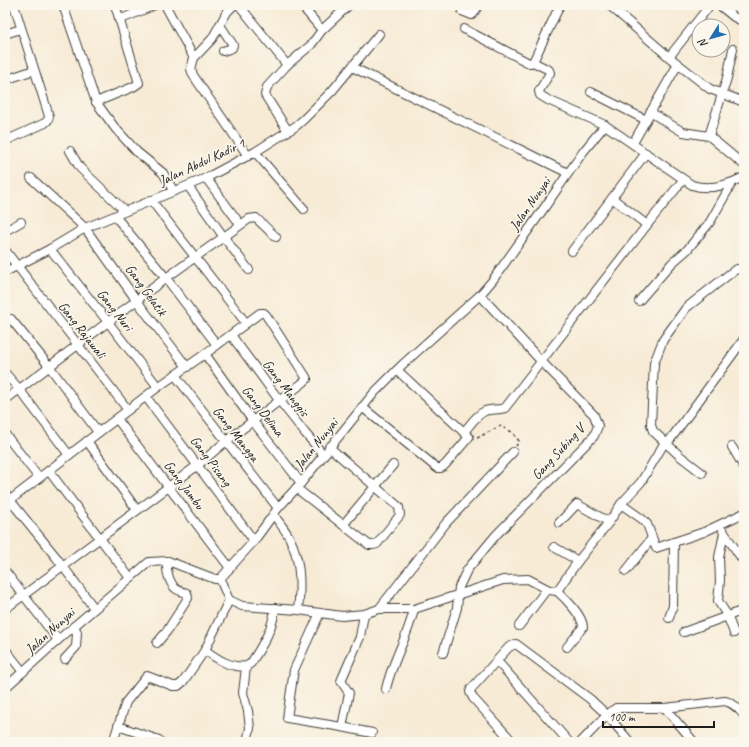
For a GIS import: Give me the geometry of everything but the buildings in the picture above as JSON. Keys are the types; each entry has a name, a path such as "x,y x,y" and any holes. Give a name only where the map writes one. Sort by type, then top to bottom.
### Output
{"street":[{"path":"5,141 38,126 48,120 50,116 14,5"},
{"path":"63,5 96,102 137,152 163,173 173,190"},
{"path":"96,102 133,87 139,83 115,5"},
{"path":"119,20 155,5"},
{"path":"165,5 194,58"},
{"path":"234,5 224,9 220,25 212,39 194,58 192,72 251,154 304,208"},
{"path":"239,5 287,65"},
{"path":"301,5 322,30"},
{"path":"288,131 265,95 267,87 287,65 310,45 322,30 349,5"},
{"path":"462,11 472,15 479,5"},
{"path":"533,62 560,5"},
{"path":"609,5 669,57 710,89 744,102"},
{"path":"669,57 710,5"},
{"path":"719,5 734,17 744,22"},
{"path":"220,25 233,45 232,48 223,51"},
{"path":"5,34 21,29"},
{"path":"464,29 531,63 533,62 550,72 539,91 540,95 605,125 692,185 702,187 723,186 744,177"},
{"name":"Jalan Abdul Kadir 1","path":"5,272 16,265 50,249 85,228 173,190 188,186 206,178 251,154 288,131 304,119 352,67 379,34"},
{"path":"708,136 723,93 733,49"},
{"path":"633,143 678,64"},
{"path":"352,67 568,173"},
{"path":"5,80 34,70"},
{"path":"590,92 683,132 708,136 744,166"},
{"name":"Jalan Nunyai","path":"5,688 94,608 149,562 168,561 215,579 220,579 254,541 362,407 397,370 480,295 492,281 538,218 583,152 605,125"},
{"path":"70,151 80,168 125,211"},
{"path":"572,251 646,153"},
{"name":"Gang Gelatik","path":"31,178 85,228 137,301 187,367"},
{"path":"206,178 240,224"},
{"path":"362,407 437,468 441,468 445,465 467,435 477,416 486,410 505,408 647,225 684,180"},
{"path":"639,301 672,263 687,250 710,222 732,183"},
{"path":"188,186 223,236 250,270"},
{"path":"612,198 647,225"},
{"path":"151,200 246,322"},
{"path":"115,216 166,278 217,345"},
{"path":"5,400 19,388 240,224 249,219 256,218 276,237"},
{"path":"5,231 21,222"},
{"name":"Gang Nuri","path":"50,249 158,387"},
{"name":"Gang Rajawali","path":"5,250 128,410"},
{"path":"702,473 680,456 654,432 651,425 654,363 663,340 686,308 732,272 737,269 744,270"},
{"name":"Gang Subing V","path":"443,653 447,645 457,608 457,595 460,583 467,570 496,535 594,436 598,426 594,415 480,295"},
{"path":"5,609 62,567 198,465 252,420 306,380 306,377 264,313 260,313 246,322 231,335 98,432 49,471 7,499 62,567 94,608"},
{"path":"11,319 49,366 98,432"},
{"name":"Gang Manggis","path":"231,335 305,434 323,454"},
{"path":"557,591 578,561 641,482 666,443 744,339"},
{"name":"Gang Delima","path":"205,354 298,485 368,545 377,544 401,512 399,507 374,487"},
{"path":"397,370 467,435"},
{"path":"5,373 19,388 69,455"},
{"name":"Gang Mangga","path":"175,375 276,512 290,538 298,563 300,595 298,610"},
{"name":"Gang Pisang","path":"146,396 254,541"},
{"name":"Gang Jambu","path":"117,419 230,568"},
{"path":"5,434 39,478"},
{"path":"87,441 137,510"},
{"path":"329,447 374,487"},
{"path":"732,447 744,467"},
{"path":"379,609 446,523 513,452"},
{"path":"343,525 393,466"},
{"path":"49,471 130,578"},
{"path":"558,523 577,504 609,522"},
{"path":"622,504 644,521 648,527 656,548 723,529 744,514"},
{"path":"723,529 744,562"},
{"path":"723,529 719,557 720,581 718,601 727,615 734,633"},
{"path":"626,571 652,538"},
{"path":"669,618 673,606 674,542"},
{"path":"554,547 578,561"},
{"path":"156,643 167,631 188,598 187,593 176,589 170,581 167,564 168,561"},
{"path":"5,571 58,640"},
{"path":"220,579 229,600 238,605 298,610 342,616 364,614 379,609 414,609 498,581 514,578 528,579 547,589 557,591 569,602 583,622 583,626 567,647"},
{"path":"519,626 547,589"},
{"path":"113,742 126,702 147,676 173,686 178,686 183,682 205,650 229,600"},
{"path":"247,742 250,728 248,711 243,693 246,667 251,663 268,634 274,619 275,608"},
{"path":"386,689 389,673 408,631 414,609"},
{"path":"684,632 744,610"},
{"path":"320,613 294,670 287,718 372,732"},
{"path":"342,726 349,693 342,681 360,637 364,614"},
{"path":"65,659 76,647 77,632 74,626"},
{"path":"513,742 470,694 471,688 513,644 518,645 590,699 607,715 630,742"},
{"path":"5,649 23,672"},
{"path":"205,650 221,661 246,667"},
{"path":"497,661 569,742"},
{"path":"581,742 607,715 616,708 666,708 725,701 735,705 744,715"},
{"path":"666,708 694,742"},
{"path":"118,726 159,740"}],"path":[{"path":"467,435 474,439 500,426 512,432 519,441 513,452"}]}
